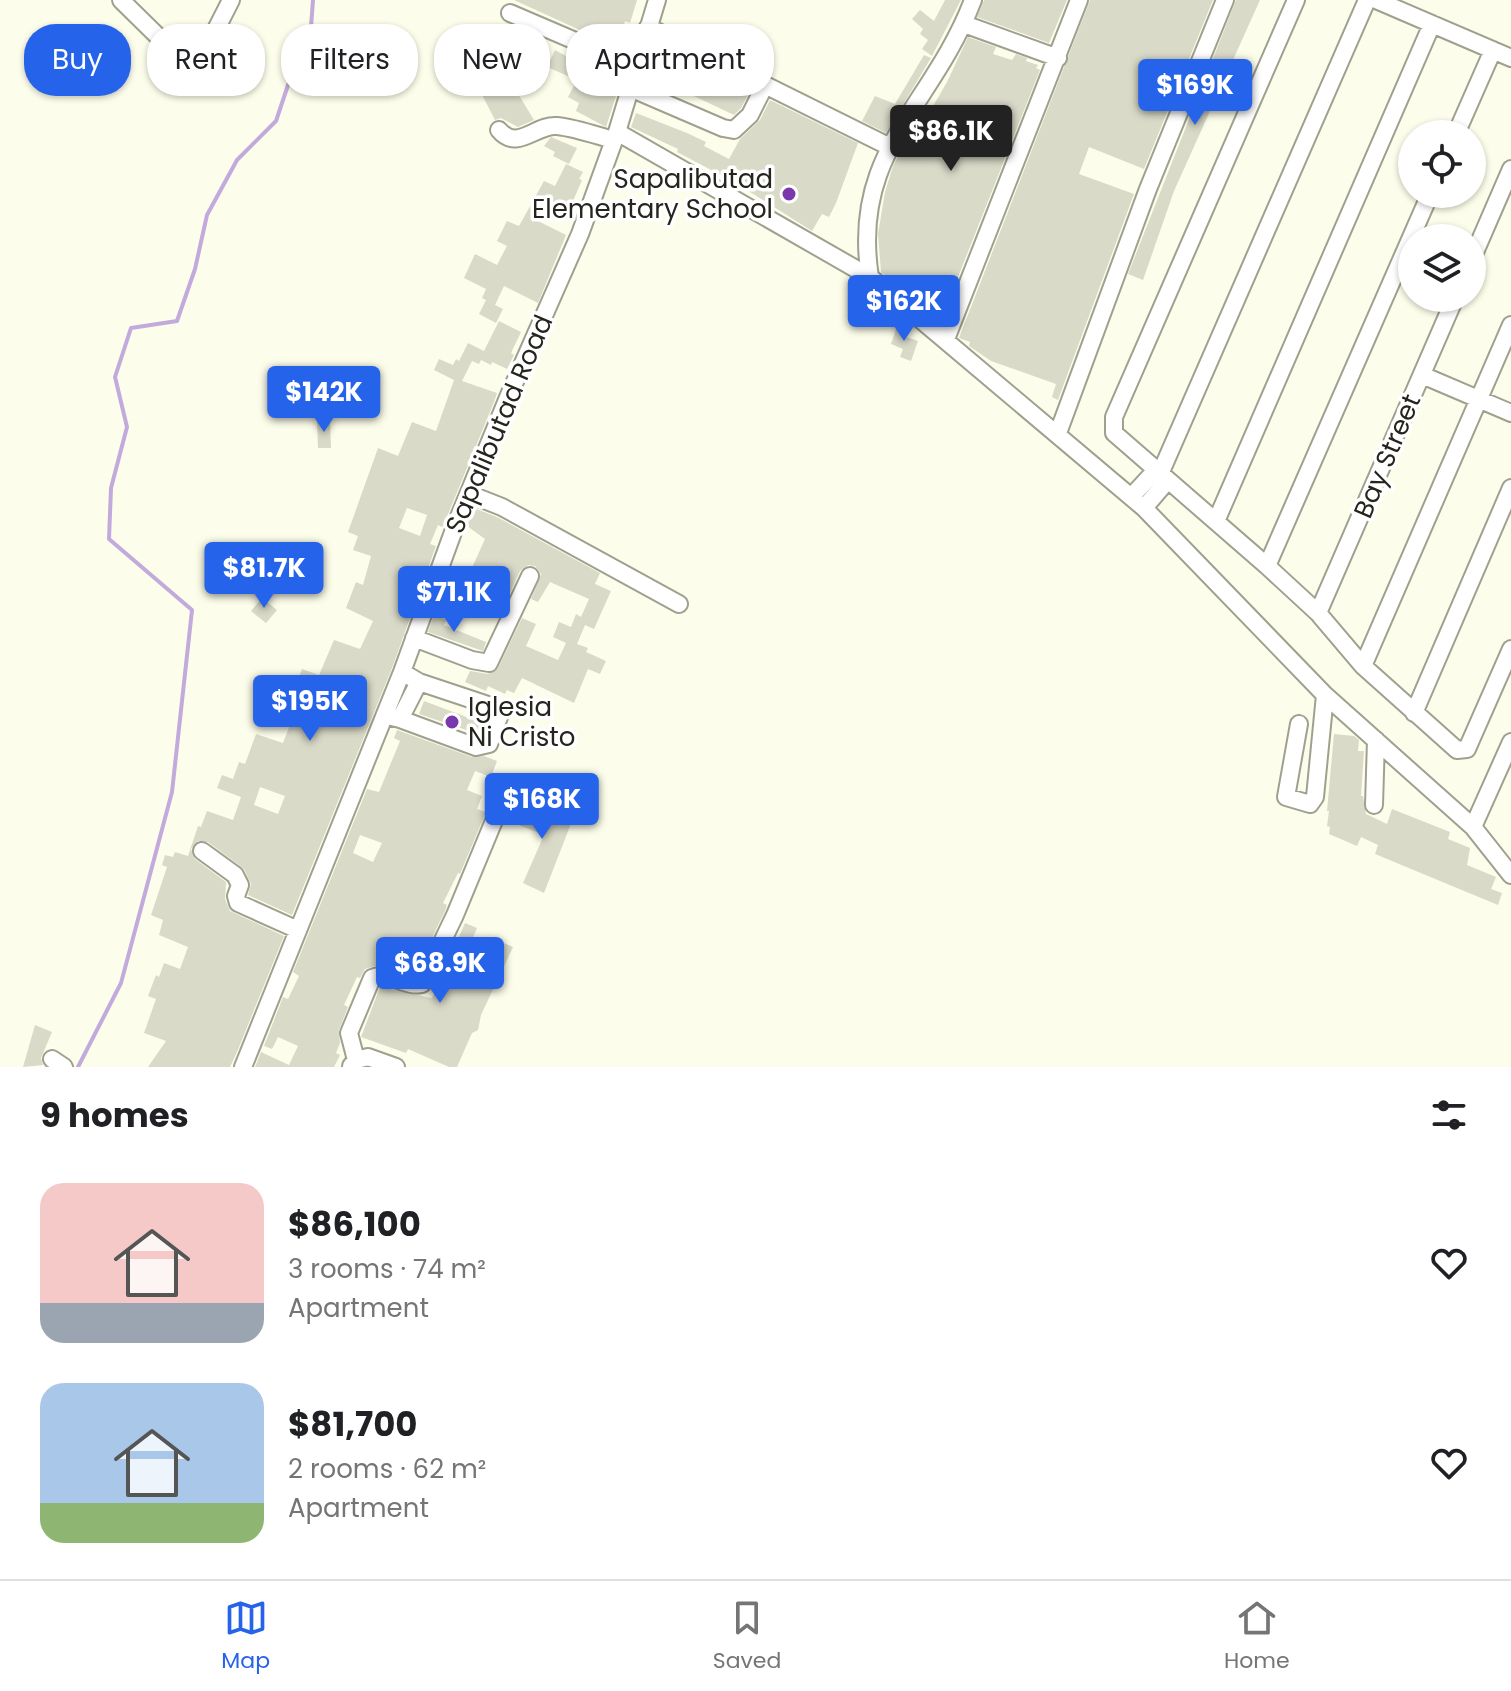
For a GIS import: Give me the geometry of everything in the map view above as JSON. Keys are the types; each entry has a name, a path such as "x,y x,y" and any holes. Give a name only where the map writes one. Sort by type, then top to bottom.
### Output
{"street":[{"path":"123,1 185,63 193,67 201,59 231,0"},
{"name":"Sapalibutad Road","path":"649,24 657,0"},
{"path":"870,277 865,246 866,215 876,173 888,146 928,88 964,24 973,0"},
{"path":"946,339 1079,0"},
{"path":"1058,433 1148,189 1225,0"},
{"path":"1296,0 1114,417 1114,433 1217,519 1318,613 1363,666 1457,750 1467,749 1511,649"},
{"path":"1137,503 1161,475 1367,0"},
{"path":"1376,0 1511,58"},
{"path":"510,13 566,37"},
{"path":"964,24 1058,58"},
{"path":"1217,519 1432,24"},
{"path":"1462,120 1493,50"},
{"path":"774,89 888,146"},
{"name":"Sapalibutad Road","path":"243,1067 298,930 392,717 402,672 414,638 469,494 580,234 628,96"},
{"path":"649,96 728,130 740,128 759,96"},
{"path":"499,130 505,137 515,140 554,125 615,136 870,277 1058,433 1178,539 1325,695 1473,827 1511,875"},
{"path":"1486,227 1511,169"},
{"path":"1267,566 1424,208"},
{"name":"Bay Street","path":"1318,613 1449,312"},
{"path":"1363,666 1511,325"},
{"path":"1422,375 1511,413"},
{"path":"1414,713 1511,488"},
{"path":"469,494 502,507 679,604"},
{"path":"414,638 472,660 489,663 530,576"},
{"path":"402,672 419,682 496,709 499,717 489,744 476,747 392,717 419,682"},
{"path":"1299,724 1286,797 1310,804 1315,797 1325,695"},
{"path":"1374,805 1376,740"},
{"path":"1473,827 1511,742"},
{"path":"396,1067 368,1057 353,1063 349,1033 372,978 381,975 414,986 422,984 455,915 505,794"},
{"path":"202,851 235,875 240,885 236,896 238,903 298,930"}],"building":[{"path":"514,0 637,0 630,23 567,24"},
{"path":"945,0 961,0 932,56 922,49 928,40 920,34 923,29 912,19 920,10 934,21"},
{"path":"984,0 1067,0 1049,43 977,17"},
{"path":"1090,0 1213,0 1144,169 1089,147 1079,174 1134,194 1058,400 1052,397 1056,384 991,361 969,346 970,342 959,338"},
{"path":"1236,0 1260,0 1174,191 1143,280 1128,274"},
{"path":"968,37 996,47 993,54 1012,60 1016,54 1027,58 1026,61 1038,65 1036,68 1040,70 943,315 920,305 881,272 878,234 893,166 906,141 911,144 947,82"},
{"path":"555,50 566,56 566,75 550,68"},
{"path":"924,55 931,58 886,133 862,121 875,96 895,104"},
{"path":"483,96 519,96 534,120 518,127 501,118 495,120"},
{"path":"616,96 606,127 576,111 579,103 568,97"},
{"path":"694,96 747,96 734,115"},
{"path":"770,100 858,143 829,217 822,214 812,231 734,182 677,152 678,149 631,127 636,113 706,142 704,146 729,159 740,139 760,120"},
{"path":"551,137 577,148 569,164 553,156 555,152 544,146"},
{"path":"566,164 583,172 579,179 582,180 570,208 558,203 556,207 547,202 538,221 566,235 538,303 504,286 495,305 503,309 496,323 479,314 486,300 482,298 486,289 464,278 475,254 497,265 507,246 497,241 507,221 519,226 544,181 555,186"},
{"path":"499,321 521,332 507,369 492,362 491,365 481,360 479,364 472,361 462,381 497,393 444,524 442,527 438,525 430,544 436,546 392,668 292,915 248,895 251,884 244,869 208,842 198,841 191,849 195,859 226,882 225,899 230,911 284,936 230,1067 148,1067 166,1041 144,1033 156,999 148,996 164,963 180,969 188,947 159,935 163,920 151,915 167,867 162,865 165,855 173,857 175,852 188,856 198,826 201,827 207,811 233,820 241,797 217,788 222,775 233,779 239,762 245,764 256,734 283,743 302,694 294,691 302,669 319,675 334,640 360,649 373,621 346,608 356,582 363,585 371,556 353,550 358,536 348,532 378,448 398,456 412,422 436,431 454,380 434,370 439,359 453,365 456,359 459,361 468,343 484,351","holes":["407,508 427,515 420,536 399,528","316,691 336,698 326,721 308,714","260,787 285,796 278,814 254,805"]},
{"path":"898,323 907,326 904,336 918,341 911,361 900,357 903,349 891,344"},
{"path":"317,420 330,420 331,448 318,448"},
{"path":"474,508 497,517 600,573 595,584 611,591 594,629 585,625 577,644 606,661 600,674 588,669 574,703 522,678 514,693 507,690 505,694 488,686 486,691 465,682 470,671 488,674 498,668 522,618 536,624 526,646 558,660 566,643 553,637 559,622 571,627 576,614 581,617 589,599 550,582 538,602 531,599 541,574 535,566 528,565 520,571 499,617 501,610 490,605 498,582 471,570 485,539 467,526"},
{"path":"262,598 277,610 266,623 251,611"},
{"path":"434,615 446,620 444,625 486,642 483,651 428,632"},
{"name":"Iglesia Ni Cristo","path":"424,701 485,724 481,735 419,714"},
{"path":"397,730 472,757 484,756 497,761 491,777 475,771 467,790 482,796 477,809 486,812 460,874 443,903 447,905 445,911 415,973 378,965 365,969 360,978 357,977 344,1005 348,1007 339,1030 340,1043 336,1053 340,1055 334,1067 255,1067 261,1052 289,1065 298,1046 278,1037 272,1049 264,1046 283,997 288,999 299,976 293,972 367,789 379,792 400,741 394,738","holes":["360,835 382,843 373,862 353,853"]},
{"path":"1334,734 1354,736 1359,740 1358,751 1364,751 1361,796 1366,814 1387,824 1392,809 1450,832 1448,839 1470,848 1467,865 1496,877 1491,889 1502,893 1498,905 1375,854 1378,845 1361,837 1357,846 1329,834 1327,811"},
{"path":"522,800 572,821 544,893 523,883 544,835 506,820 511,808 518,810"},
{"path":"465,923 477,928 469,947 487,955 495,939 513,947 481,1015 478,1030 472,1033 457,1067 449,1067 408,1049 406,1053 361,1037 380,987 432,998"},
{"path":"35,1025 52,1032 41,1058 43,1065 23,1067"}],"waterway":[{"path":"78,1067 121,983 172,792 192,610 109,539 111,488 127,427 115,377 131,328 177,321 195,269 207,215 237,160 276,121 289,82 309,54 313,0"}],"place":[{"name":"Sapalibutad Elementary School","path":"789,194"},
{"name":"Iglesia Ni Cristo","path":"452,722"}]}
